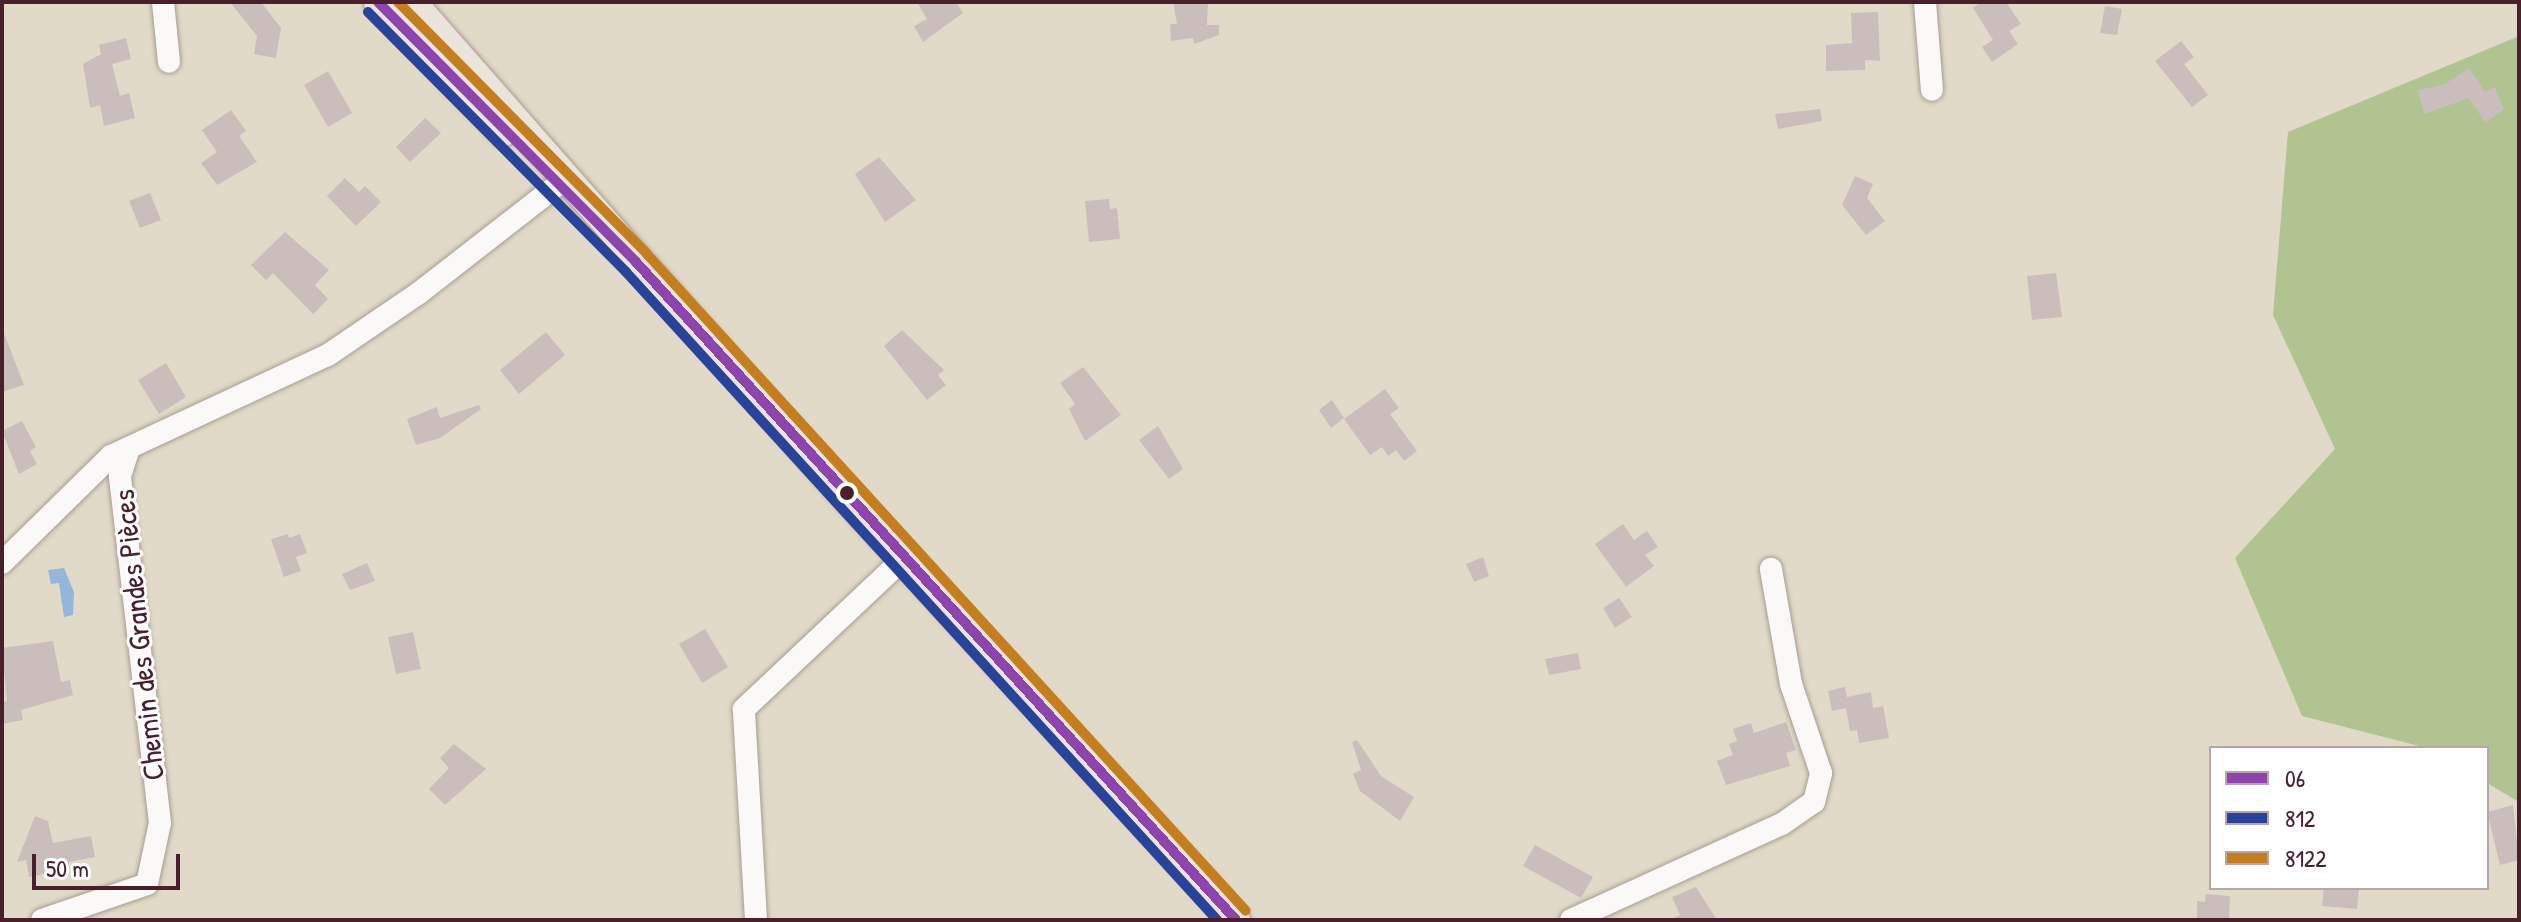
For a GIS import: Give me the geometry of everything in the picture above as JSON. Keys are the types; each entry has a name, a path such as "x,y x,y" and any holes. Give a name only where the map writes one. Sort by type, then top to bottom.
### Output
{"main road":[{"path":"378,2 562,181"},
{"path":"412,2 562,181 903,559 1236,920"}],"street":[{"path":"163,2 169,62"},
{"path":"1925,2 1932,90"},
{"path":"2,563 111,456 328,355 419,293 562,181"},
{"name":"Chemin des Grandes Pièces","path":"42,920 147,884 160,823 120,476 129,448"},
{"path":"756,920 744,709 903,559"},
{"path":"1571,920 1782,824 1814,802 1821,773 1791,684 1771,569"}],"green space":[{"path":"2519,36 2519,802 2489,784 2489,746 2419,746 2302,716 2235,558 2335,449 2273,315 2288,132"}],"water":[{"path":"64,568 74,592 73,615 64,617 59,583 51,584 48,570"}],"building":[{"path":"230,2 261,2 281,28 276,58 254,54 257,36"},
{"path":"917,2 956,2 963,13 923,42 914,26 927,19"},
{"path":"1173,2 1208,2 1207,25 1219,25 1219,35 1194,44 1193,38 1171,41 1170,24 1177,24"},
{"path":"1981,2 2006,2 2021,24 2009,31 2018,44 1992,62 1982,47 1993,40 1973,8"},
{"path":"2105,6 2122,9 2117,35 2100,33"},
{"path":"1878,12 1880,61 1865,60 1865,70 1826,71 1826,45 1852,43 1851,13"},
{"path":"126,38 131,59 112,64 120,96 129,93 135,118 104,126 100,105 90,108 83,64 101,54 99,45"},
{"path":"2181,41 2194,57 2184,64 2208,95 2192,107 2155,61"},
{"path":"2469,68 2485,92 2495,87 2504,110 2485,122 2469,98 2424,114 2418,90 2445,84"},
{"path":"328,71 352,113 328,127 304,85"},
{"path":"1820,109 1822,121 1778,129 1775,114"},
{"path":"231,110 246,131 239,136 257,162 217,185 201,163 217,152 202,130"},
{"path":"425,118 441,133 410,162 396,147"},
{"path":"879,157 916,200 885,222 855,174"},
{"path":"1855,176 1873,184 1867,198 1885,221 1866,235 1842,205"},
{"path":"345,178 359,192 365,186 381,202 356,226 327,196"},
{"path":"150,193 161,220 140,228 129,201"},
{"path":"1109,199 1110,209 1117,208 1120,239 1089,242 1085,201"},
{"path":"285,232 329,270 315,285 328,299 313,314 273,273 266,280 251,265"},
{"path":"2056,273 2062,317 2032,320 2027,276"},
{"path":"2,328 24,385 2,392"},
{"path":"902,330 944,370 938,375 946,385 927,400 884,346"},
{"path":"546,332 565,355 519,394 500,370"},
{"path":"166,363 186,397 159,414 138,380"},
{"path":"1083,367 1121,415 1085,441 1069,409 1075,404 1060,383"},
{"path":"1385,389 1399,408 1390,414 1417,451 1404,461 1396,450 1388,456 1382,447 1370,455 1344,419"},
{"path":"1332,400 1344,418 1331,428 1319,410"},
{"path":"479,405 481,409 440,438 416,445 407,419 437,407 440,418"},
{"path":"22,421 36,447 30,451 37,464 19,474 2,431"},
{"path":"1158,426 1183,469 1169,479 1139,440"},
{"path":"1623,524 1634,540 1647,531 1658,547 1645,555 1654,566 1626,587 1595,544"},
{"path":"288,534 289,538 300,534 307,553 296,557 301,571 284,577 271,539"},
{"path":"1483,557 1489,576 1474,582 1466,564"},
{"path":"367,563 375,581 350,590 342,574"},
{"path":"1619,598 1632,617 1615,628 1603,608"},
{"path":"705,629 728,667 702,683 679,644"},
{"path":"413,632 421,669 396,674 388,637"},
{"path":"53,641 61,682 70,680 73,695 21,710 23,720 2,724 2,702 7,701 2,648"},
{"path":"1578,653 1581,669 1549,675 1545,659"},
{"path":"1845,687 1847,697 1871,692 1873,708 1883,706 1889,738 1859,743 1857,730 1850,731 1846,708 1832,711 1828,691"},
{"path":"1786,722 1796,750 1786,753 1790,766 1726,785 1717,761 1733,755 1729,744 1737,741 1733,729 1751,723 1754,733"},
{"path":"1357,740 1381,776 1414,797 1400,821 1360,791 1353,774 1361,770 1352,742"},
{"path":"454,744 486,769 445,805 429,789 449,768 440,758"},
{"path":"2513,805 2519,860 2500,865 2489,811"},
{"path":"35,816 48,821 53,843 91,836 95,857 69,862 70,869 29,877 26,860 17,862"},
{"path":"1535,845 1593,877 1581,898 1523,866"},
{"path":"1696,887 1717,920 1669,920 1680,915 1672,897"},
{"path":"2324,890 2359,890 2357,909 2322,906"},
{"path":"2206,894 2230,896 2229,920 2197,920 2197,901 2205,902"}],"transit line":[{"name":"06","path":"378,2 636,262 1236,920"},
{"name":"8122","path":"398,2 646,253 1246,911"},
{"name":"812","path":"368,12 626,272 1217,920"}]}
